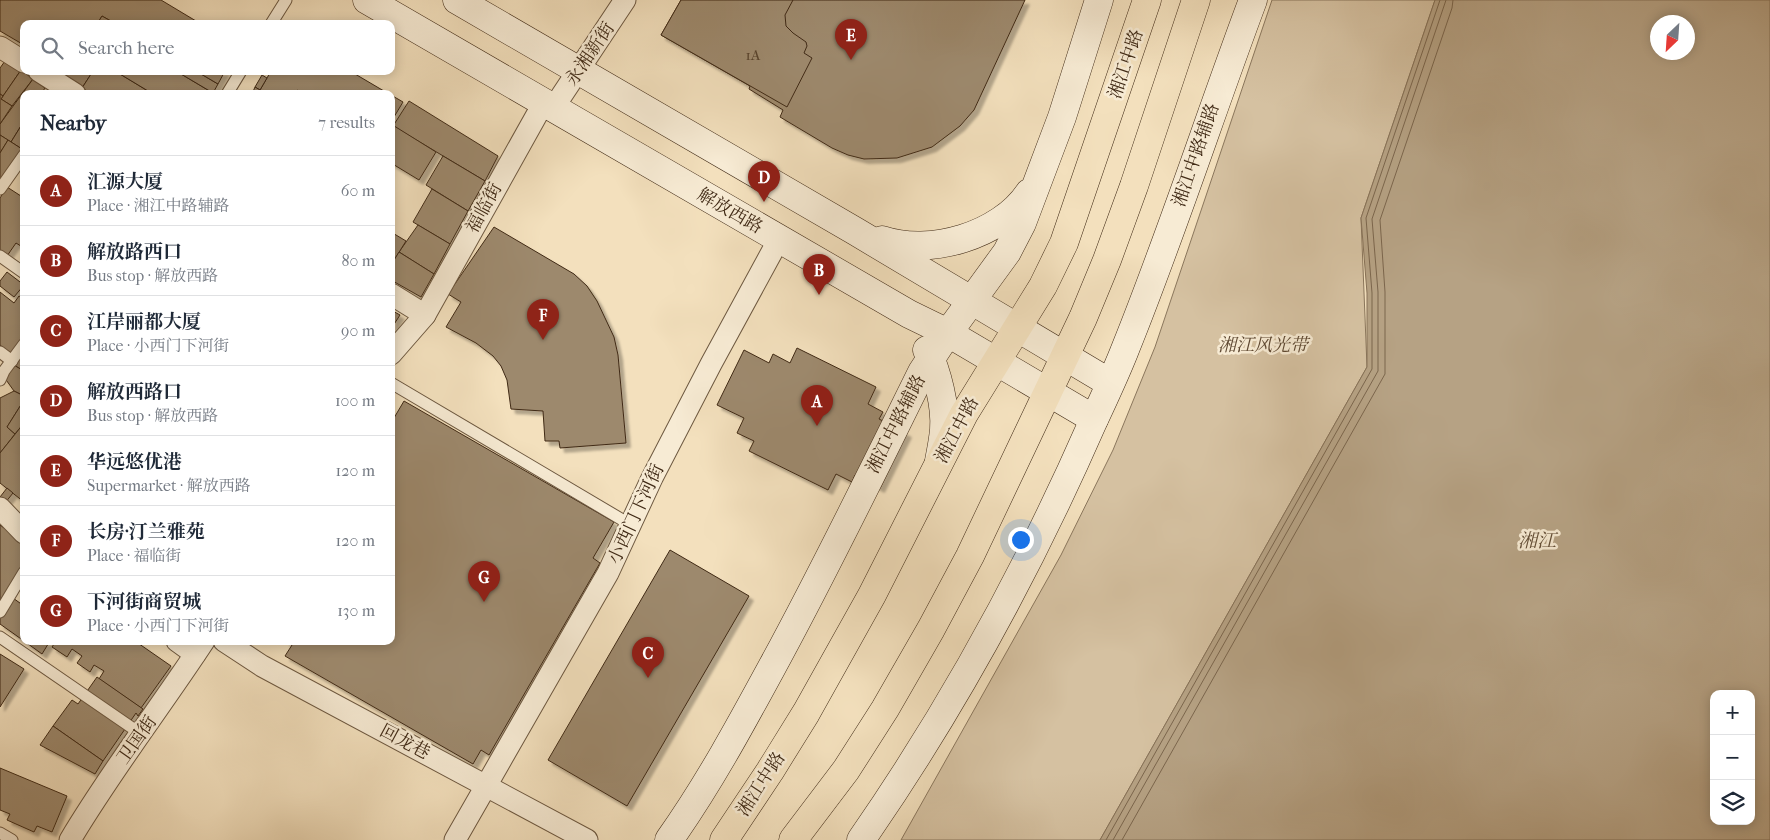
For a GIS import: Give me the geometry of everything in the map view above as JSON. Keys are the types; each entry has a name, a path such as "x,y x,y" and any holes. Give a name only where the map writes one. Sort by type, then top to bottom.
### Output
{"main road":[{"name":"解放西路","path":"367,0 909,314 948,333 1094,419"},
{"path":"457,0 855,231 1110,383"},
{"name":"湘江中路辅路","path":"669,840 690,810 754,702 798,621 922,372 1007,252 1022,223 1044,168 1099,0"},
{"name":"湘江中路","path":"724,840 811,705 872,594 964,414 1043,286 1064,243 1147,0"},
{"path":"792,840 846,770 885,708 931,629 970,556 1065,357 1107,260 1131,195 1196,0"},
{"name":"湘江中路辅路","path":"861,840 974,663 1026,564 1072,470 1157,267 1253,0"},
{"path":"855,231 889,242 918,246 948,243 979,233 1009,216 1028,196 1044,168"},
{"path":"880,296 902,315 917,332 930,359 941,399 944,429 939,464"}],"street":[{"name":"永湘新街","path":"549,105 578,71 625,0"},
{"path":"0,47 20,60"},
{"path":"45,75 67,90"},
{"name":"福临街","path":"425,315 549,105"},
{"name":"小西门下河街","path":"455,840 608,573 652,478 779,239"},
{"path":"395,296 425,315 395,349"},
{"path":"0,508 20,529"},
{"name":"回龙巷","path":"230,645 262,666 587,840"},
{"name":"卫国街","path":"70,840 87,812 199,648"}],"lane":[{"path":"274,20 286,0"},
{"path":"229,90 239,75"},
{"path":"0,189 20,163"},
{"path":"0,256 20,269"},
{"path":"0,380 20,350"},
{"path":"0,352 12,361"},
{"path":"395,385 631,525"},
{"path":"0,612 20,579"},
{"path":"0,637 141,734"},
{"path":"0,833 12,840"}],"green space":[{"name":"湘江风光带","path":"1272,0 1435,0 1361,218 1367,367 1100,840 901,840 1061,555 1113,450 1155,347"}],"water":[{"name":"湘江","path":"1435,0 1770,0 1770,840 1100,840 1367,367 1367,293 1361,218"}],"building":[{"path":"0,0 161,0 194,20 109,20 102,16 100,20 20,20 20,43 0,31"},
{"path":"681,0 1025,0 974,110 960,126 932,147 897,158 864,159 832,148 780,117 783,110 749,89 750,86 661,35"},
{"path":"681,0 793,0 785,15 786,26 806,42 807,46 804,53 812,58 787,107 661,35"},
{"path":"102,16 109,20 100,20"},
{"path":"5,61 20,69 3,96 0,94 0,68"},
{"path":"20,71 20,75 28,75 33,79 24,90 20,90 20,96 12,106 1,99"},
{"path":"66,75 90,75 82,88 65,78"},
{"path":"90,75 122,75 146,90 85,90 82,88"},
{"path":"122,75 183,75 208,90 146,90"},
{"path":"183,75 203,75 218,84 215,90 208,90"},
{"path":"203,75 223,75 218,84"},
{"path":"262,75 267,78 260,90 255,87"},
{"path":"269,75 357,75 382,90 297,90 260,90"},
{"path":"33,79 45,88 44,90 25,90"},
{"path":"0,94 3,96 1,99 12,106 0,124"},
{"path":"20,97 20,127 11,142 0,135 0,124"},
{"path":"395,97 403,102 395,115"},
{"path":"409,101 498,156 485,181 395,127 395,123"},
{"path":"395,126 436,152 419,180 395,165"},
{"path":"20,127 20,148 11,142"},
{"path":"0,135 8,140 0,153"},
{"path":"8,140 20,148 20,152 0,180 0,153"},
{"path":"443,156 485,181 468,211 426,185"},
{"path":"7,187 20,195 20,246 16,243 7,256 0,251 0,198"},
{"path":"432,189 468,211 450,244 413,222"},
{"path":"418,225 450,244 434,274 399,252"},
{"path":"494,227 574,274 587,286 597,301 614,337 618,355 626,443 560,448 559,441 545,441 543,411 511,409 507,380 501,366 493,356 476,343 446,327 461,302 448,294"},
{"path":"395,234 406,241 395,259"},
{"path":"399,252 434,274 421,297 395,282 395,258"},
{"path":"7,272 20,282 20,290 14,297 0,286 0,281"},
{"path":"0,292 14,303 20,297 20,343 11,354 0,345"},
{"path":"395,312 400,315 395,323"},
{"path":"797,348 876,387 868,404 883,412 879,419 907,433 880,488 855,475 852,482 836,474 828,490 749,451 754,441 737,433 744,418 717,405 744,350 769,363 773,354 790,363"},
{"path":"20,353 20,369 12,364"},
{"path":"12,364 20,369 20,394 14,391 4,377"},
{"path":"14,391 20,394 20,406 7,427 15,434 0,453 0,398"},
{"path":"404,401 614,522 593,558 600,563 489,755 481,750 473,764 285,656 292,645 395,645 395,416"},
{"path":"20,406 20,428 15,434 7,427"},
{"path":"20,428 20,499 0,483 0,453"},
{"path":"7,488 13,493 5,503 0,497"},
{"path":"0,525 20,540 20,572 0,605"},
{"path":"670,550 749,596 627,806 548,760"},
{"path":"13,598 20,603 20,638 0,624 0,617"},
{"path":"30,645 48,645 42,654"},
{"path":"53,645 141,645 171,666 141,708 99,679 104,671 94,665 90,672 77,663 82,656 72,649 67,657 52,647"},
{"path":"0,654 24,669 0,707"},
{"path":"97,677 143,709 138,716 136,713 103,761 53,726 72,700 78,704"},
{"path":"53,726 103,761 95,774 40,745"},
{"path":"0,768 67,796 52,832 37,826 34,832 7,820 10,814 0,810"}],"place":[{"name":"华远悠优港","path":"851,60"},
{"name":"解放西路口","path":"764,202"},
{"name":"解放路西口","path":"819,295"},
{"name":"长房·汀兰雅苑","path":"543,340"},
{"name":"汇源大厦","path":"817,426"},
{"name":"下河街商贸城","path":"484,602"},
{"name":"江岸丽都大厦","path":"648,678"}]}
